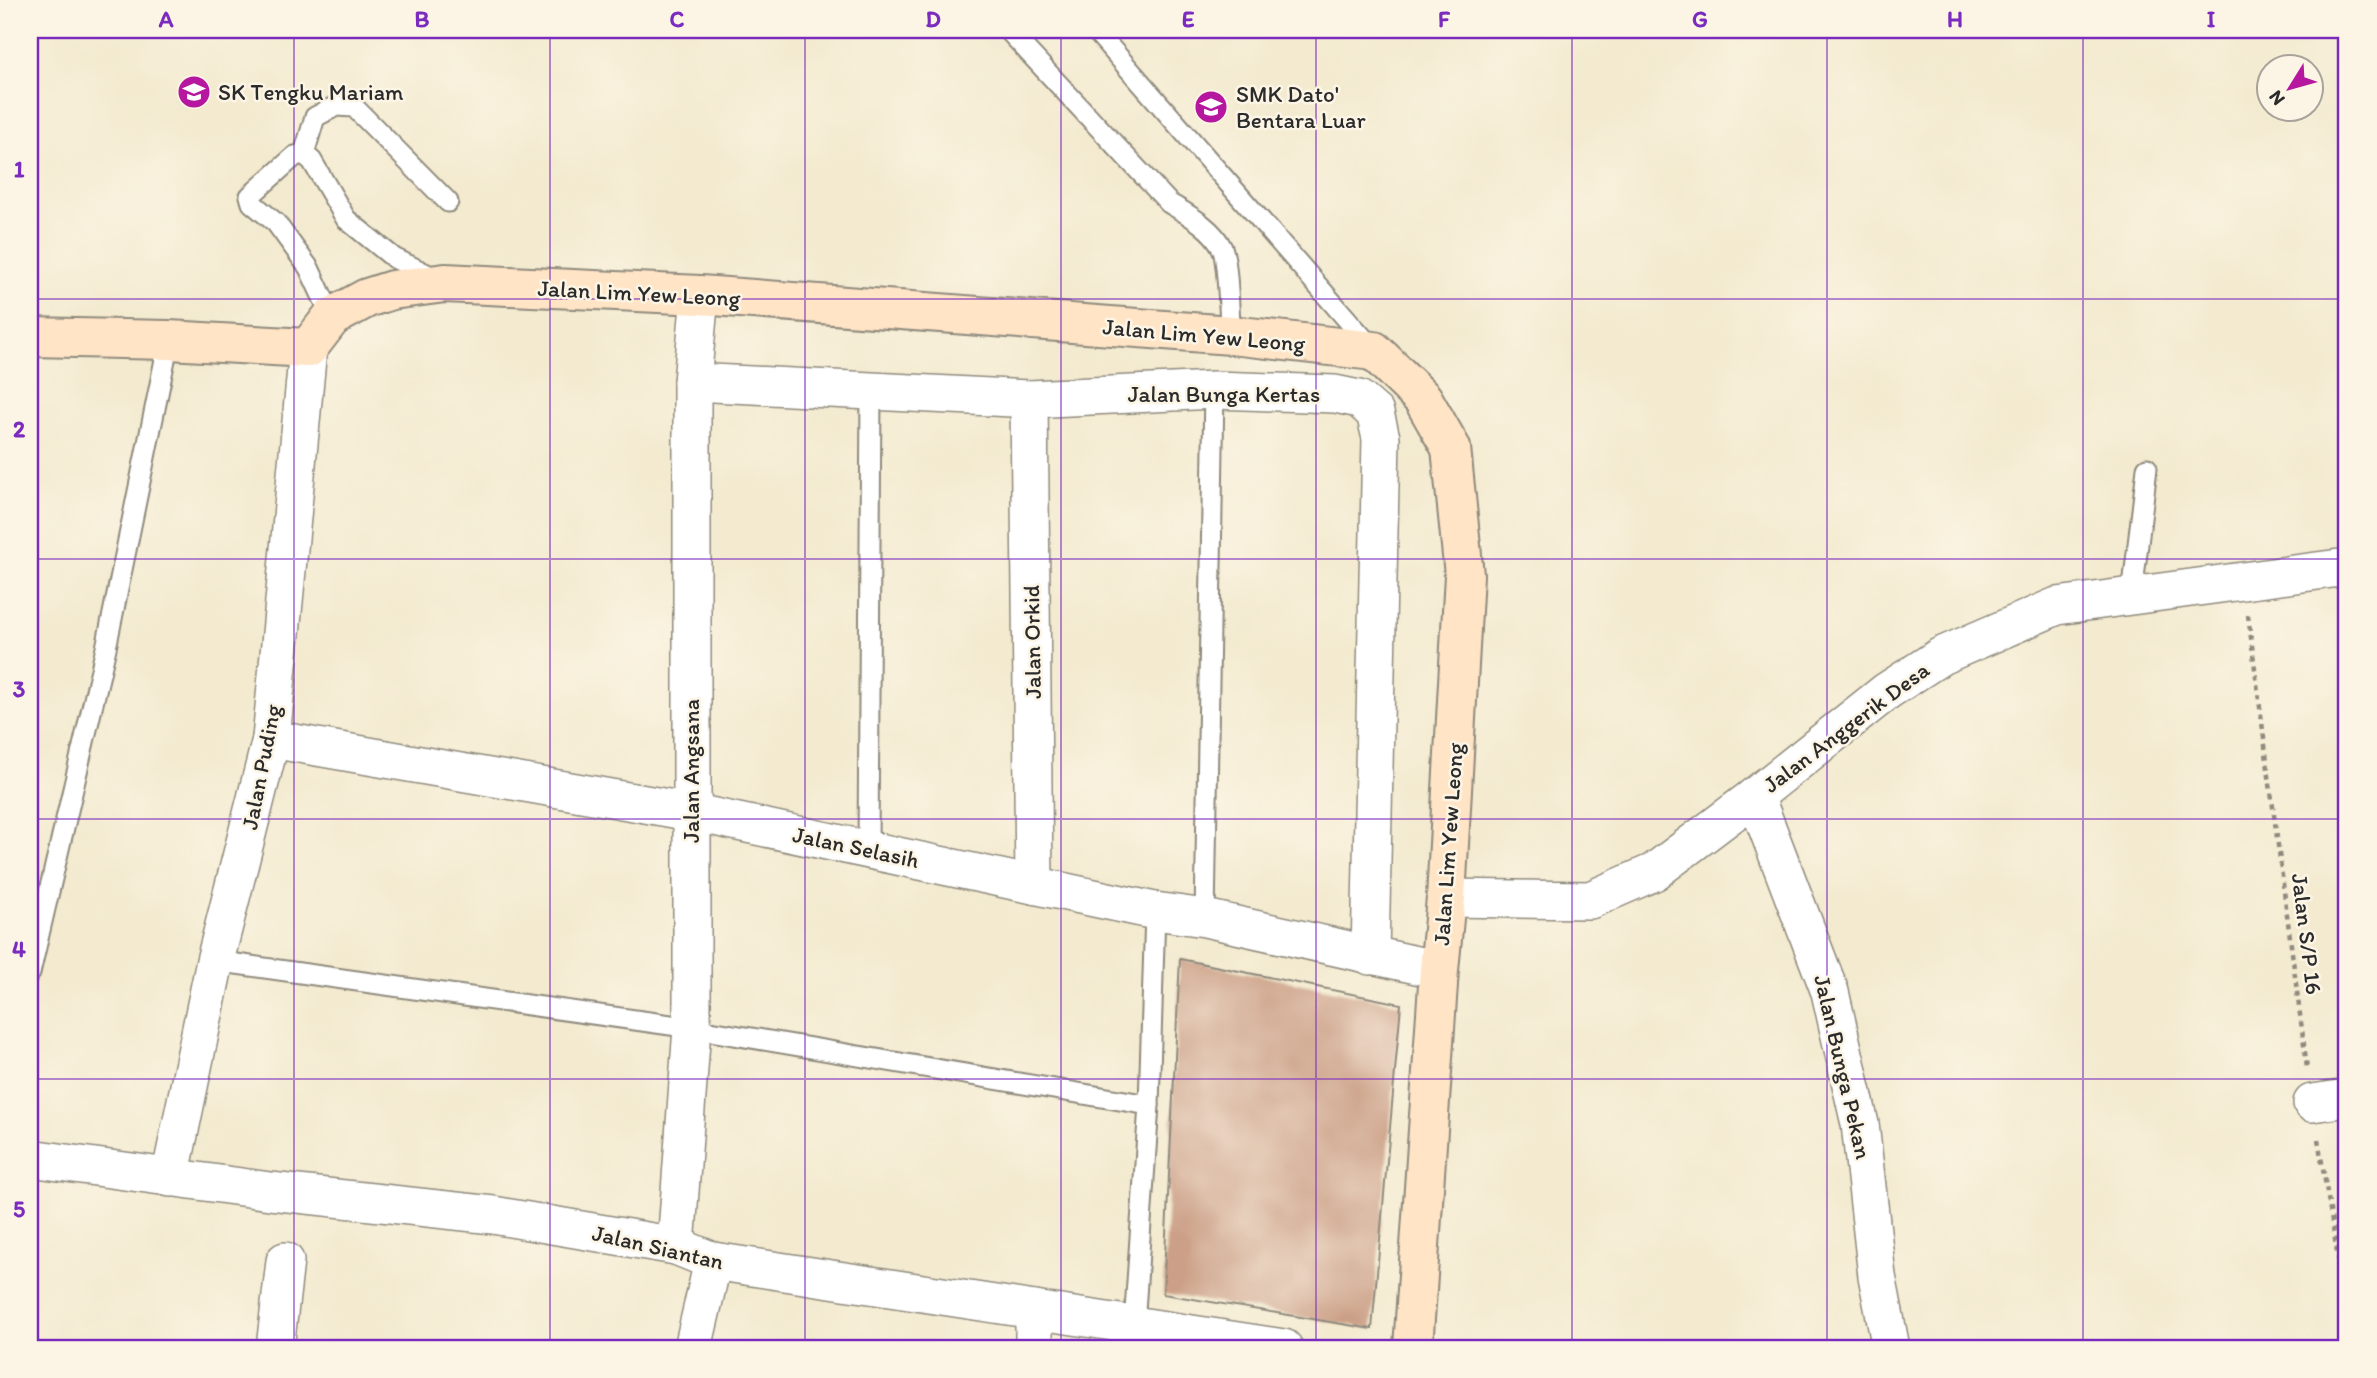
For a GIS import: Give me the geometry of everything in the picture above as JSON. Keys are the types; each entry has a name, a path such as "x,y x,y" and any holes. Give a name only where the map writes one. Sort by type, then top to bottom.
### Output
{"street":[{"name":"Jalan Lim Yew Leong","path":"308,348 332,317 367,298 391,290 445,283 700,295 1231,335 1374,351 1423,399 1451,449 1464,575 1446,898 1438,970 1413,1348"},
{"name":"Jalan Angsana","path":"676,1246 692,1028 692,382 700,295"},
{"path":"30,337 169,340 308,348"},
{"name":"Jalan Puding","path":"170,1178 215,961 271,739 308,348"},
{"name":"Jalan Bunga Kertas","path":"692,382 1029,399 1214,390 1335,394 1359,399 1375,413 1381,438 1370,956"},
{"name":"Jalan Orkid","path":"1029,399 1034,885"},
{"name":"Jalan Anggerik Desa","path":"1446,898 1590,900 1654,872 1887,691 1941,656 2057,606 2347,567"},
{"name":"Jalan Selasih","path":"271,739 691,813 1155,911 1205,918 1438,970"},
{"name":"Jalan Bunga Pekan","path":"1755,796 1830,992 1860,1124 1877,1276 1891,1348"},
{"name":"Jalan Siantan","path":"30,1158 170,1178 493,1215 676,1246 713,1261 1284,1348"},
{"path":"275,1348 285,1261"},
{"path":"693,1348 713,1261"},
{"path":"1034,1310 1034,1348"}],"lane":[{"path":"1008,30 1169,203 1211,234 1223,250 1231,335"},
{"path":"1094,30 1374,351"},
{"path":"304,154 314,117 337,106 354,107 449,202"},
{"path":"304,154 312,161 346,219 394,258 445,283"},
{"path":"304,154 295,156 250,196 252,203 276,223 309,268 332,317"},
{"path":"30,972 106,648 169,340"},
{"path":"1205,918 1214,390"},
{"path":"868,849 871,391"},
{"path":"2132,595 2147,468"},
{"path":"1134,1326 1149,1105 1155,911"},
{"path":"215,961 692,1028 1149,1105"}],"path":[{"name":"Jalan S/P 16","path":"2246,601 2330,1100 2347,1311"}],"building":[{"path":"1180,959 1401,1004 1372,1329 1163,1294"}],"place":[{"name":"SK Tengku Mariam","path":"194,92"},
{"name":"SMK Dato' Bentara Luar","path":"1211,107"}]}
